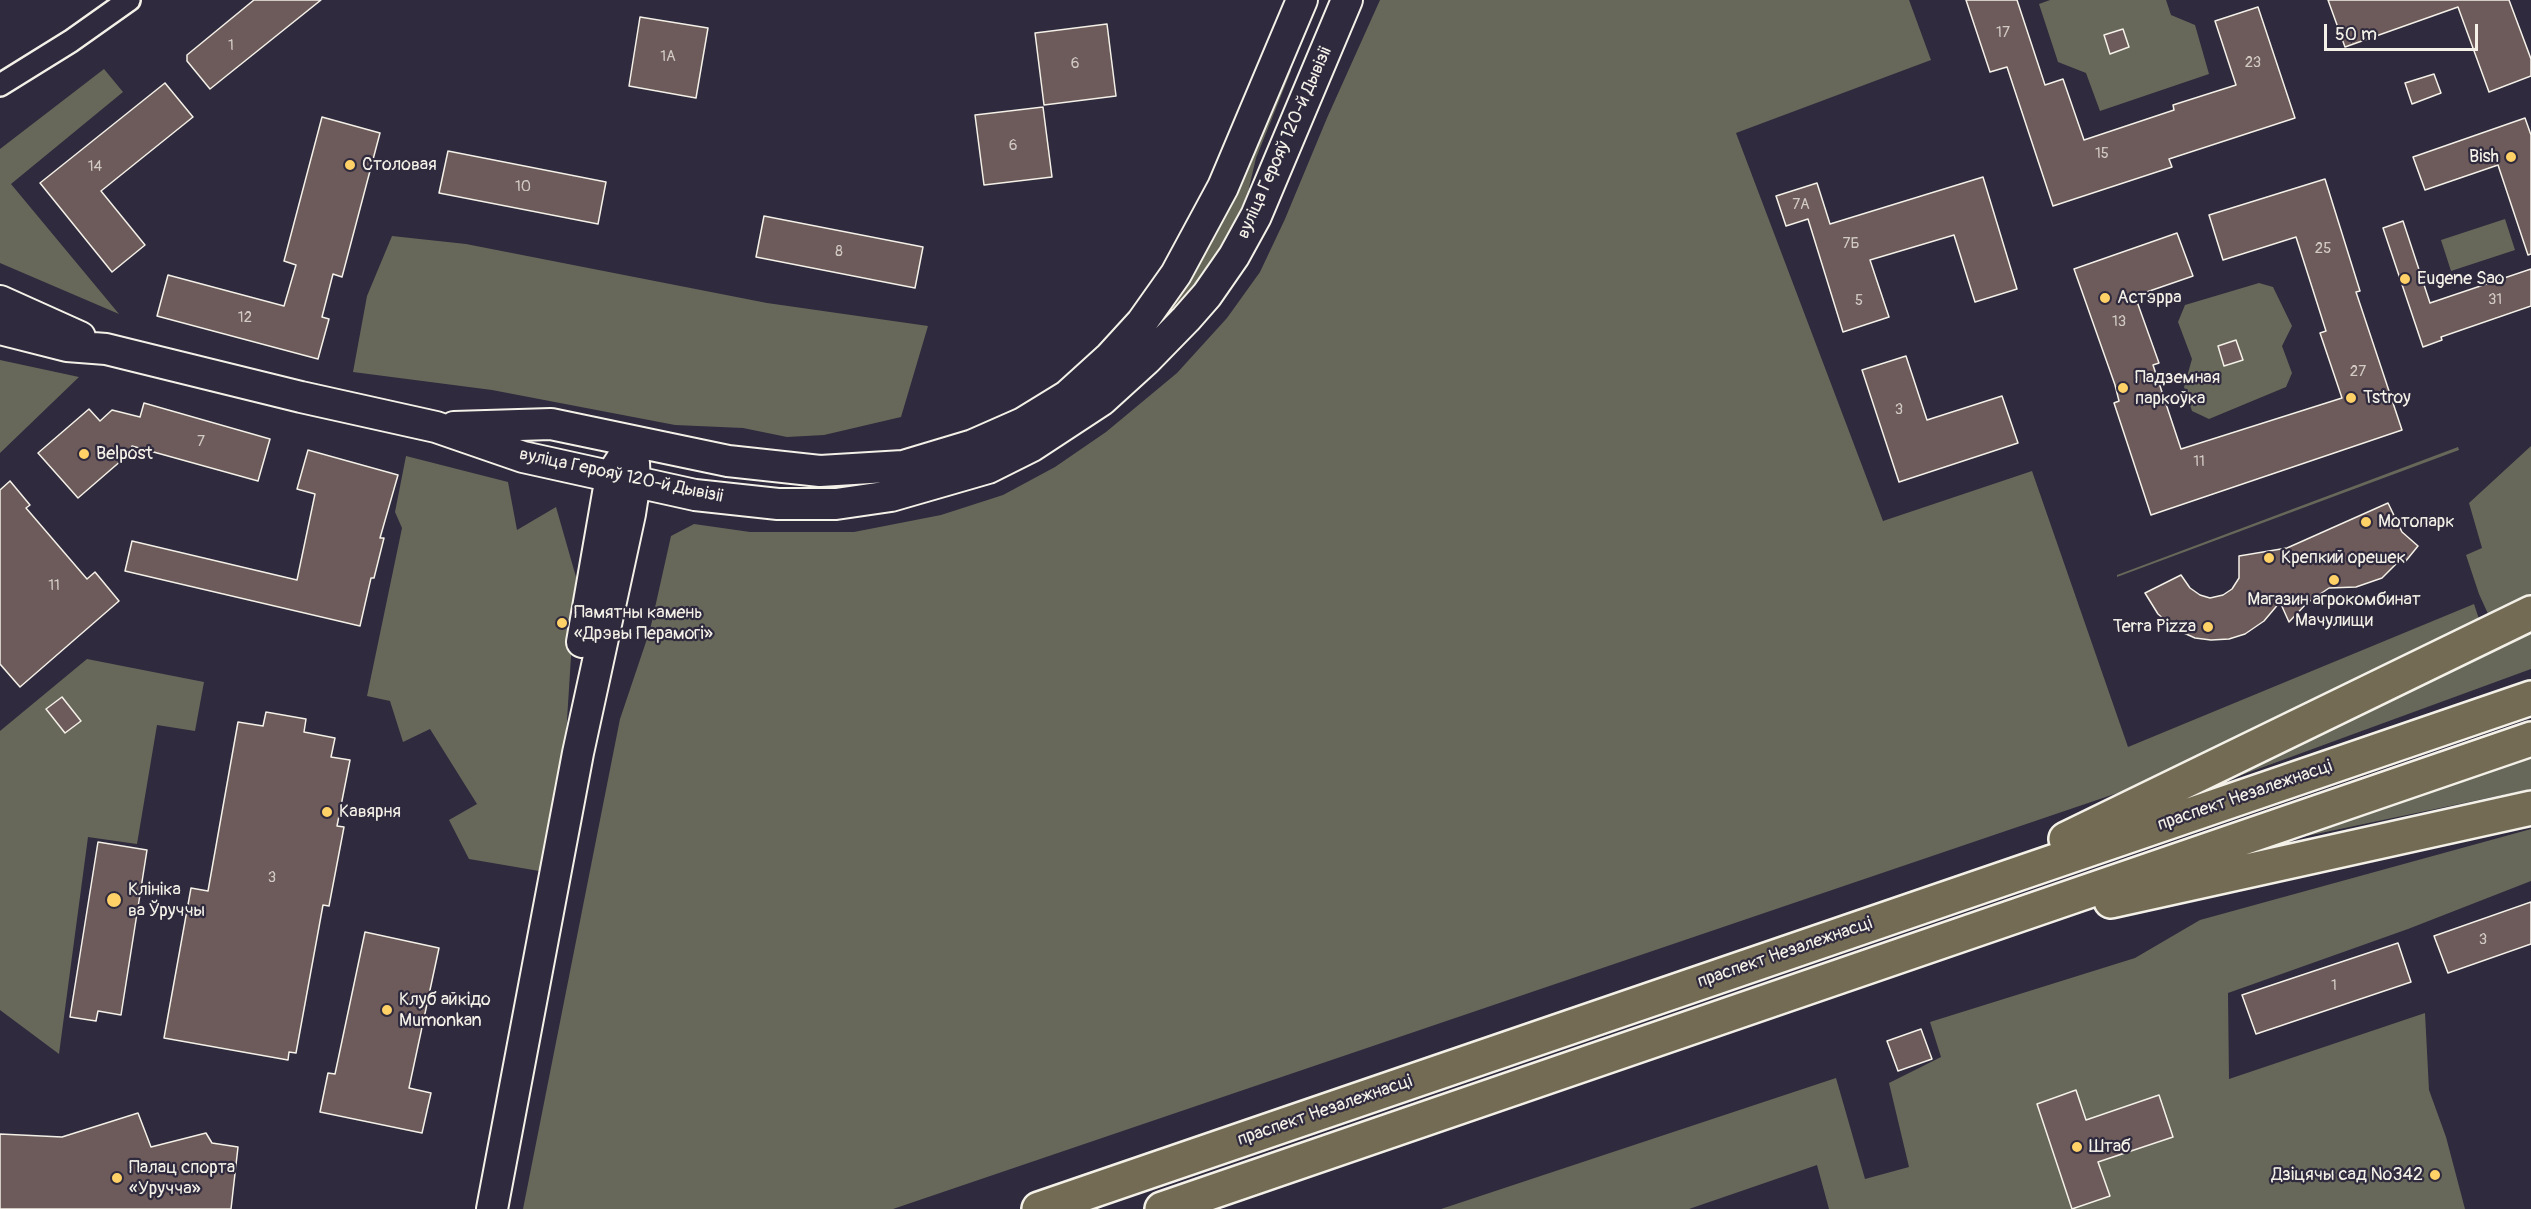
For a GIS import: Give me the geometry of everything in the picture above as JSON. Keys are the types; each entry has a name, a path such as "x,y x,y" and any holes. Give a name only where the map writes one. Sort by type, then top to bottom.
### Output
{"highway":[{"path":"1949,897 2531,613"},
{"name":"праспект Незалежнасці","path":"1039,1209 2531,698"},
{"name":"праспект Незалежнасці","path":"1162,1209 2531,739"},
{"path":"1967,933 2531,808"}],"street":[{"path":"0,85 71,41 129,0"},
{"name":"вуліца Герояў 120-й Дывізіі","path":"436,427 551,424 728,461 820,471 903,466 973,445 1023,423 1067,396 1110,357 1142,322 1176,274 1223,187 1302,0"},
{"name":"вуліца Герояў 120-й Дывізіі","path":"0,329 68,346 95,347 436,427 523,457 724,499 778,504 837,504 891,496 988,468 1032,446 1069,423 1102,400 1146,360 1207,295 1234,256 1256,216 1347,0"},
{"path":"0,79 22,70"},
{"name":"вуліца Герояў 120-й Дывізіі","path":"0,301 73,332 95,347"},
{"path":"492,1209 578,753 623,479 632,442"}],"green space":[{"path":"1380,0 1909,0 1931,60 1736,133 1883,521 2032,471 2128,747 2474,604 2479,619 2147,783 893,1209 523,1209 620,719 650,630 671,536 694,524 750,532 854,532 941,515 1003,495 1055,467 1106,432 1177,373 1227,318 1260,272"},
{"path":"2050,0 2166,0 2171,15 2195,25 2209,74 2100,111 2086,73 2058,62 2039,4"},
{"path":"1288,65 1291,71 1256,158 1248,192 1237,218 1220,250 1194,290 1169,320 1158,322"},
{"path":"104,69 123,92 11,184 119,314 0,263 0,149"},
{"path":"2505,219 2515,250 2451,271 2441,240"},
{"path":"392,236 466,244 767,303 928,326 901,417 824,435 787,437 743,428 675,425 492,390 353,372 367,296"},
{"path":"2259,283 2273,287 2292,326 2282,346 2292,373 2286,387 2209,419 2192,411 2184,387 2192,359 2178,322 2185,305"},
{"path":"0,360 79,377 0,453"},
{"path":"2531,446 2531,602 2489,616 2466,555 2482,548 2469,503"},
{"path":"2458,447 2459,450 2117,577 2117,575"},
{"path":"406,456 508,482 517,530 556,507 576,577 564,768 545,872 469,859 449,820 477,804 430,729 403,742 390,701 367,696 402,528 395,512"},
{"path":"2531,627 2531,669 2187,795"},
{"path":"87,659 204,682 195,731 157,725 137,844 88,837 59,1054 0,1010 0,731"},
{"path":"2531,758 2531,789 2254,847"},
{"path":"2531,829 2531,881 2408,929 2228,993 2229,1079 2425,1013 2429,1090 2446,1137 2465,1209 1829,1209 1817,1165 1689,1209 1441,1209 1836,1078 1865,1179 1909,1167 1889,1083 1941,1057 1930,1022 2135,958 2200,920"}],"building":[{"path":"254,0 321,0 210,89 187,61 187,55"},
{"path":"1966,0 2017,0 2045,85 2063,79 2084,140 2174,110 2173,105 2236,85 2215,21 2258,7 2295,118 2169,159 2172,167 2053,206 2007,67 1990,72"},
{"path":"2328,0 2509,0 2531,59 2531,76 2489,92 2458,7 2345,47"},
{"path":"640,17 708,28 696,98 629,86"},
{"path":"1107,24 1116,96 1044,105 1035,33"},
{"path":"2123,29 2129,47 2110,54 2104,35"},
{"path":"2434,74 2441,93 2412,104 2405,83"},
{"path":"165,83 193,117 101,191 145,245 112,272 40,183"},
{"path":"1043,107 1052,177 984,185 975,115"},
{"path":"322,117 380,133 342,277 333,274 322,317 329,319 318,359 157,316 168,275 284,306 296,265 284,261"},
{"path":"2525,118 2531,135 2531,254 2528,255 2498,165 2425,190 2413,157"},
{"path":"448,151 606,182 598,224 439,193"},
{"path":"1983,177 2017,289 1975,302 1954,235 1870,260 1889,317 1843,332 1808,219 1786,226 1776,196 1817,183 1830,224"},
{"path":"2325,179 2360,291 2356,292 2402,430 2151,515 2114,403 2119,401 2115,385 2074,269 2177,233 2193,276 2135,296 2159,363 2153,365 2181,449 2342,398 2320,333 2326,331 2296,237 2223,260 2209,215"},
{"path":"764,216 923,247 915,288 756,257"},
{"path":"2403,221 2430,303 2531,269 2531,306 2441,337 2442,340 2423,347 2383,228"},
{"path":"2236,340 2243,360 2224,366 2218,346"},
{"path":"1906,356 1927,420 2002,396 2018,443 1899,482 1862,370"},
{"path":"144,403 270,439 258,481 132,446 130,453 78,498 38,453 89,409 100,421 112,410 140,417"},
{"path":"308,450 398,475 380,538 384,538 374,578 371,578 360,626 125,571 132,541 297,580 315,494 297,489"},
{"path":"10,481 30,505 26,508 87,579 95,572 119,601 20,687 0,664 0,490"},
{"path":"2388,503 2402,532 2418,546 2405,562 2401,559 2382,578 2356,587 2329,588 2307,603 2289,622 2280,602 2264,621 2245,634 2229,639 2195,638 2175,629 2158,614 2145,593 2181,575 2190,588 2200,595 2210,598 2223,595 2232,589 2239,578 2239,556 2287,548"},
{"path":"62,697 81,721 65,733 46,709"},
{"path":"266,712 306,719 304,732 335,738 331,757 350,760 337,826 344,827 329,906 323,905 296,1053 289,1052 288,1060 164,1038 191,888 208,891 238,722 263,726"},
{"path":"98,842 147,850 121,1015 98,1011 96,1021 70,1017"},
{"path":"2531,902 2531,944 2448,973 2434,936"},
{"name":"Клуб айкідо Mumonkan","path":"365,932 439,948 409,1088 431,1093 422,1133 320,1112 328,1073 335,1074"},
{"path":"2398,943 2411,982 2256,1034 2242,995"},
{"path":"1921,1029 1932,1059 1898,1071 1887,1041"},
{"name":"Штаб","path":"2076,1090 2086,1120 2159,1095 2173,1137 2098,1162 2110,1196 2072,1209 2037,1104"},
{"name":"Палац спорта «Уручча»","path":"138,1113 151,1147 206,1133 212,1143 238,1147 231,1209 0,1209 0,1134 62,1137"}],"place":[{"name":"Bish","path":"2511,157"},
{"name":"Столовая","path":"350,165"},
{"name":"Eugene Sao","path":"2405,279"},
{"name":"Астэрра","path":"2105,298"},
{"name":"Падземная паркоўка","path":"2123,388"},
{"name":"Tstroy","path":"2351,398"},
{"name":"Belpost","path":"84,454"},
{"name":"Мотопарк","path":"2366,522"},
{"name":"Крепкий орешек","path":"2269,558"},
{"name":"Магазин агрокомбинат Мачулищи","path":"2334,580"},
{"name":"Памятны камень «Дрэвы Перамогі»","path":"562,623"},
{"name":"Terra Pizza","path":"2208,627"},
{"name":"Кавярня","path":"327,812"},
{"name":"Клініка ва Ўруччы","path":"114,900"},
{"name":"Клуб айкідо Mumonkan","path":"387,1010"},
{"name":"Штаб","path":"2077,1147"},
{"name":"Дзіцячы сад №342","path":"2435,1175"},
{"name":"Палац спорта «Уручча»","path":"117,1178"}]}
